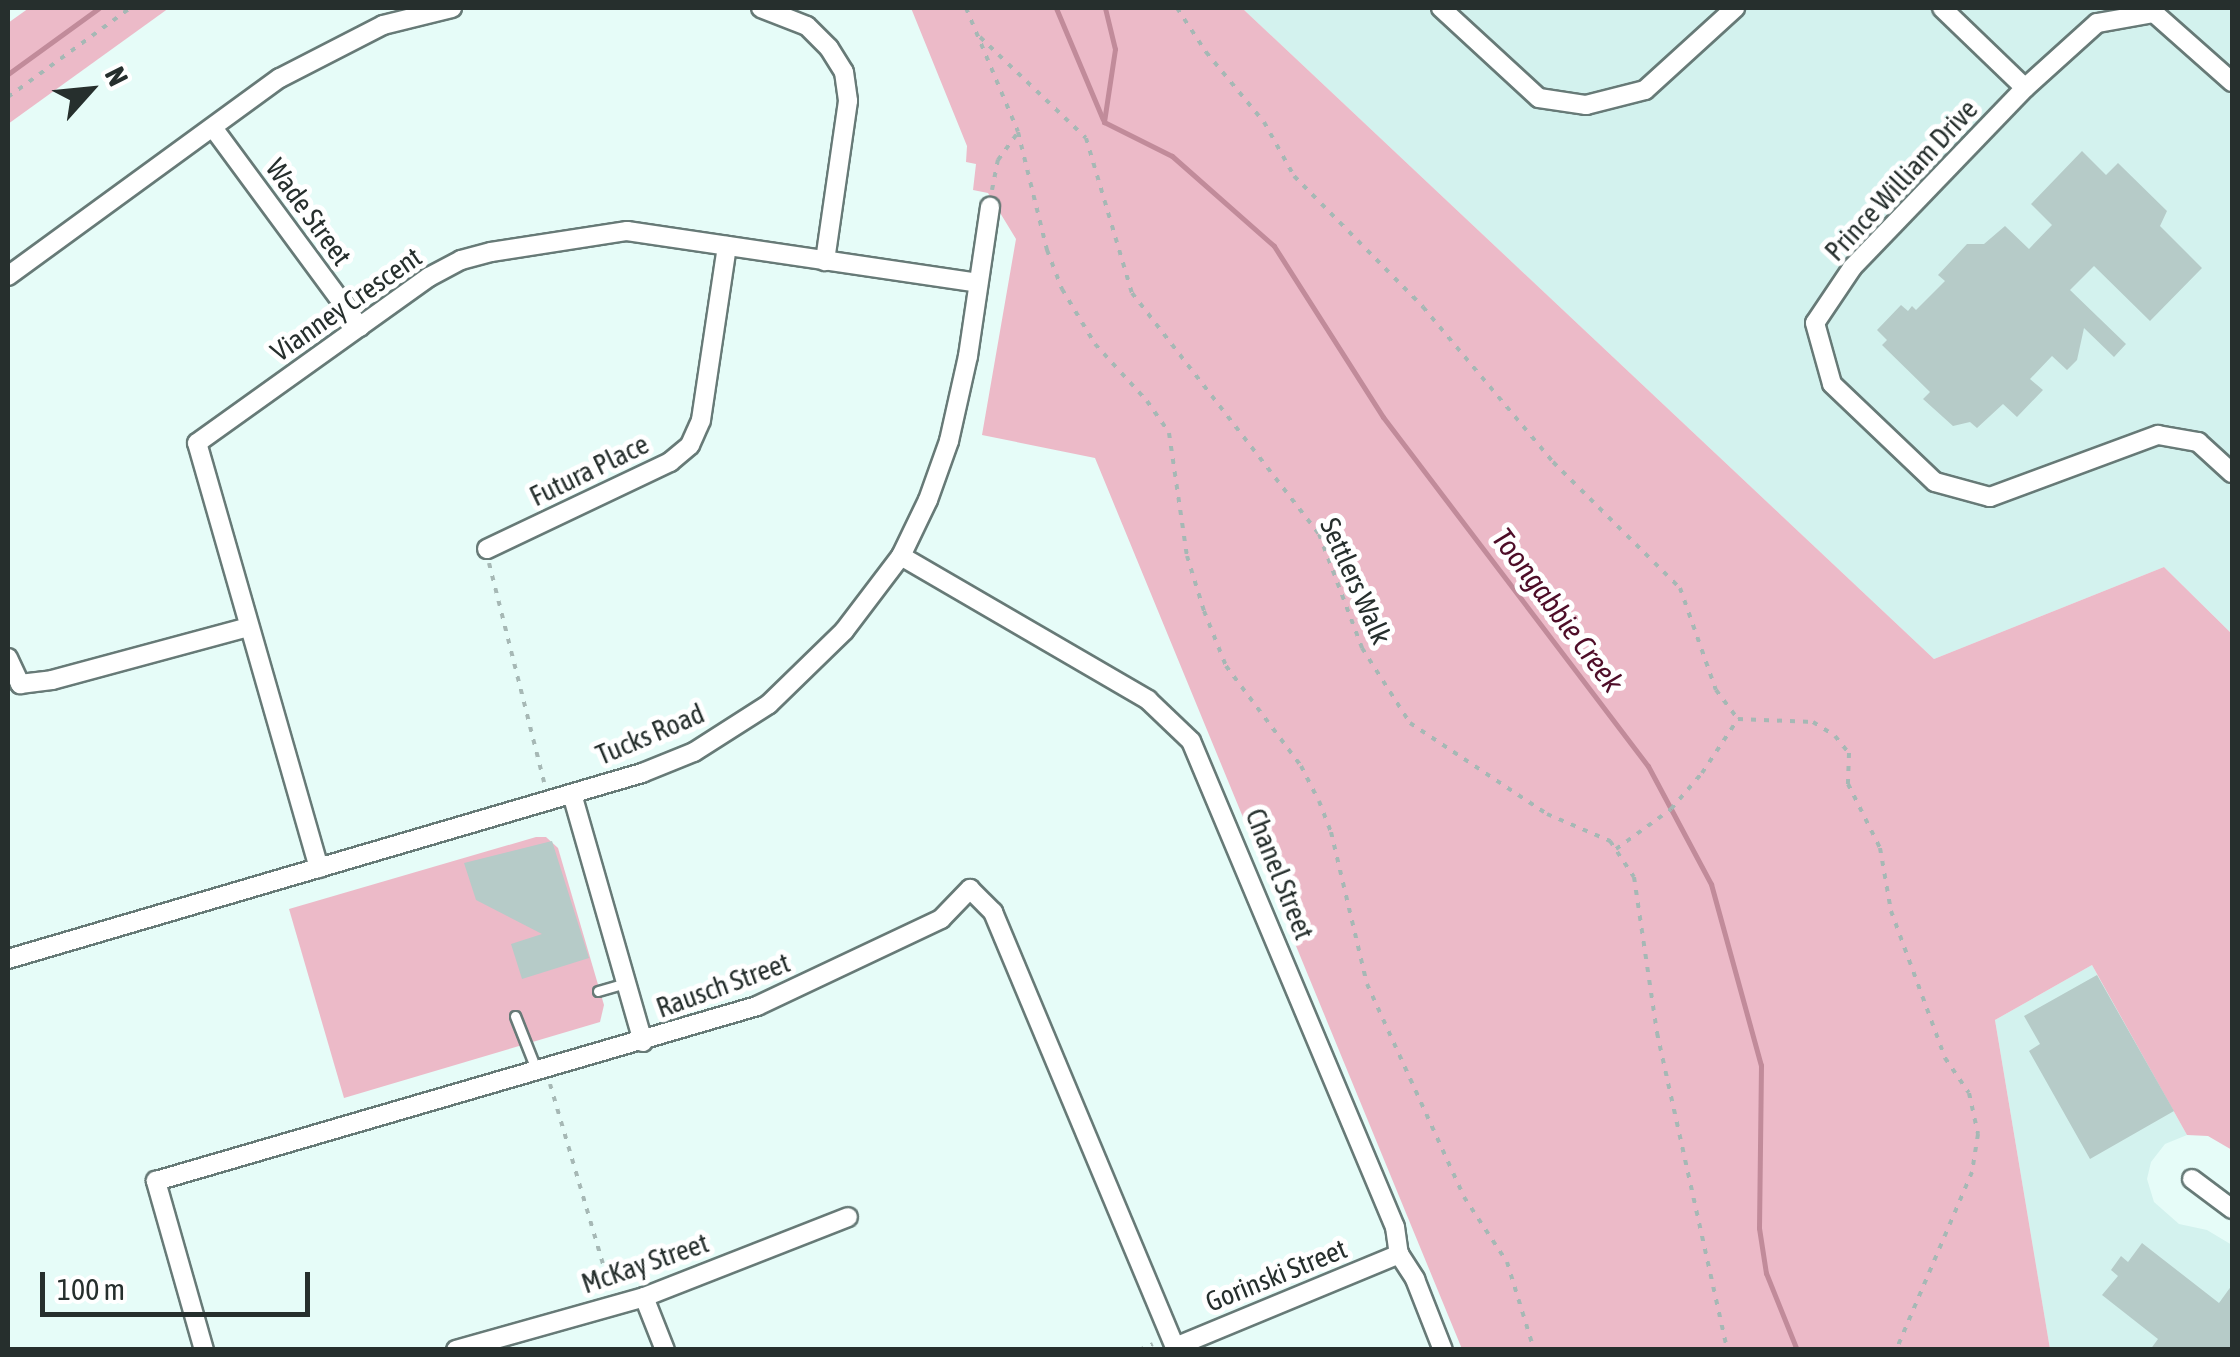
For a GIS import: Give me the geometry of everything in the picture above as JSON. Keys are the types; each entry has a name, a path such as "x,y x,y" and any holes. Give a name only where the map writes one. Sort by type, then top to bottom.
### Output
{"street":[{"path":"8,276 280,78 328,50 383,26 452,8"},
{"path":"761,8 808,26 844,72 848,101 825,260"},
{"path":"1441,8 1539,98 1586,105 1644,90 1734,8"},
{"path":"1942,8 2025,88"},
{"name":"Prince William Drive","path":"2232,82 2154,13 2097,22 2025,88 1852,268 1815,323 1832,384 1934,482 1990,497 2158,435 2198,442 2232,473"},
{"name":"Wade Street","path":"214,129 360,327"},
{"name":"Tucks Road","path":"8,959 572,794 694,752 769,704 844,631 901,556 928,500 949,442 968,356 990,207"},
{"name":"Vianney Crescent","path":"319,868 197,443 429,277 461,260 491,252 627,231 978,283"},
{"name":"Futura Place","path":"487,550 670,462 690,445 701,420 727,246"},
{"name":"Chanel Street","path":"901,556 1148,700 1192,741 1396,1227 1399,1254 1444,1350"},
{"path":"8,658 20,684 52,680 248,627"},
{"path":"572,794 643,1042"},
{"name":"Rausch Street","path":"204,1350 156,1181 643,1042 785,996 941,918 970,889 992,912 1176,1348"},
{"path":"2192,1179 2232,1210"},
{"name":"McKay Street","path":"456,1350 644,1297 848,1216"},
{"name":"Gorinski Street","path":"1176,1348 1399,1254"},
{"path":"644,1297 665,1350"}],"lane":[{"path":"598,991 626,984"},
{"path":"515,1016 542,1070"}],"path":[{"path":"8,96 130,8"},
{"path":"966,8 1018,132 1046,250 1062,289 1095,344 1147,401 1169,433 1187,556 1204,611 1226,666 1301,766 1319,801 1331,832 1367,984 1464,1196 1507,1262 1534,1350"},
{"path":"1177,8 1206,52 1264,122 1294,176 1423,307 1553,462 1680,588 1716,690 1738,719"},
{"name":"Settlers Walk","path":"980,38 1086,138 1132,293 1319,534 1362,648 1410,723 1546,814 1610,840 1616,849"},
{"path":"990,207 998,160 1018,132"},
{"path":"487,550 548,801"},
{"path":"1727,1350 1657,1033 1634,877 1616,849 1671,809 1738,719"},
{"path":"1738,719 1813,722 1835,736 1849,754 1848,784 1880,848 1892,911 1945,1058 1969,1093 1978,1134 1972,1172 1896,1350"},
{"path":"542,1070 615,1305"}],"shaded area":[{"path":"29,8 169,8 8,124 8,23"},
{"path":"911,8 1242,8 1934,659 2164,567 2232,634 2232,1150 2208,1136 2187,1135 2092,965 1995,1020 2050,1349 1462,1349 1095,458 982,435 1016,239 988,193 973,190 976,164 966,162 967,146"},
{"path":"1242,8 2232,8 2232,634 2164,567 1934,659"},
{"path":"546,837 558,848 604,1005 600,1022 344,1098 289,909"},
{"path":"2092,965 2187,1135 2165,1144 2151,1162 2147,1179 2154,1202 2179,1224 2207,1230 2232,1245 2232,1349 2050,1349 1995,1020"}],"building":[{"path":"2082,151 2106,175 2118,163 2167,211 2160,226 2202,268 2150,321 2094,266 2070,290 2126,344 2114,357 2084,328 2077,360 2067,370 2052,356 2030,379 2043,390 2017,417 2003,404 1977,428 1970,422 1953,426 1923,399 1930,392 1882,345 1887,340 1877,330 1901,305 1908,311 1912,306 1916,310 1945,281 1938,275 1967,244 1984,244 2005,226 2029,249 2052,225 2031,204"},
{"path":"552,841 589,958 522,979 511,944 542,934 476,900 464,863"},
{"path":"2097,975 2174,1111 2090,1159 2029,1051 2040,1044 2024,1016"},
{"path":"2142,1243 2219,1303 2232,1285 2232,1350 2150,1350 2158,1339 2102,1295 2118,1276 2111,1270 2121,1256 2128,1262"}],"waterway":[{"path":"8,74 99,8"},
{"path":"1056,8 1103,120"},
{"name":"Toongabbie Creek","path":"1105,8 1115,49 1104,122 1172,156 1274,246 1383,417 1648,766 1711,884 1761,1065 1759,1228 1766,1273 1797,1350"}]}
